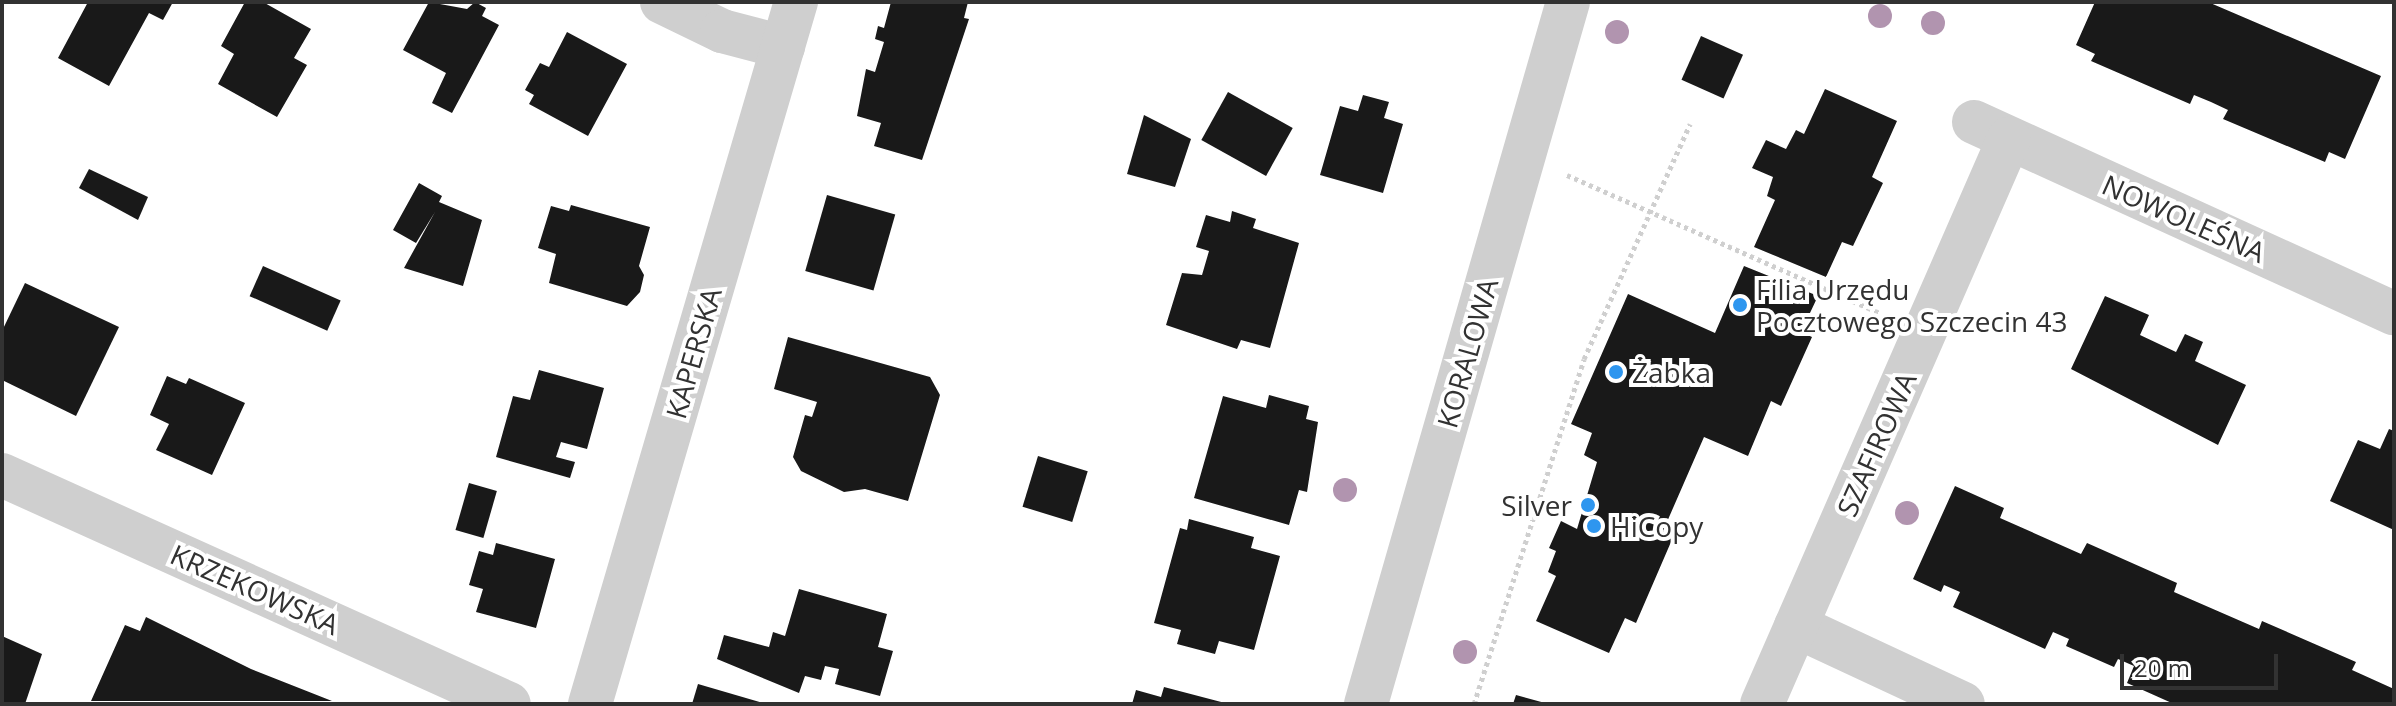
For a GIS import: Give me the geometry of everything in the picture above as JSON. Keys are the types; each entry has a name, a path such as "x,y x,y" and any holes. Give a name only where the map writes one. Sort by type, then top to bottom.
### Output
{"street":[{"path":"662,2 722,31 783,47"},
{"name":"KAPERSKA","path":"590,704 796,2"},
{"name":"KORALOWA","path":"1366,704 1568,2"},
{"name":"NOWOLEŚNA","path":"1991,131 2394,313"},
{"name":"SZAFIROWA","path":"1762,704 1925,332 1991,131"},
{"name":"KRZEKOWSKA","path":"2,475 509,704"},
{"path":"1796,626 1963,704"}],"path":[{"path":"1474,704 1575,385 1654,215 1690,124"},
{"path":"1566,174 1925,332"}],"building":[{"path":"88,2 173,2 163,20 149,13 109,86 58,58"},
{"path":"245,2 263,2 311,29 294,58 307,65 277,117 218,84 234,54 221,46"},
{"path":"429,2 467,9 475,2 486,8 482,16 499,25 452,113 432,103 446,73 403,50"},
{"path":"891,2 968,2 964,18 969,19 922,160 874,146 881,123 857,116 866,69 875,72 884,42 875,39 878,26 884,28"},
{"path":"2095,2 2208,2 2381,76 2345,159 2329,152 2325,162 2223,119 2228,110 2211,102 2194,95 2190,104 2091,61 2095,54 2076,45"},
{"path":"567,32 627,64 588,136 529,104 534,95 525,90 540,63 549,67"},
{"path":"1701,36 1743,55 1723,99 1681,80"},
{"path":"1825,89 1897,121 1872,177 1883,183 1853,246 1842,242 1826,277 1754,247 1775,200 1767,196 1773,177 1752,168 1766,140 1786,149 1796,130 1804,134"},
{"path":"1228,92 1293,128 1266,176 1201,140"},
{"path":"1363,95 1389,102 1384,118 1403,124 1383,193 1320,175 1340,106 1358,111"},
{"path":"1144,115 1191,139 1175,187 1127,174"},
{"path":"89,169 148,197 138,220 79,188"},
{"path":"419,183 442,196 439,202 482,220 463,286 404,268 435,212 416,243 393,230"},
{"path":"827,195 895,215 873,291 805,271"},
{"path":"571,205 650,227 639,266 644,275 640,292 627,306 549,283 556,254 538,248 551,206 569,211"},
{"path":"1232,211 1256,219 1253,228 1299,243 1270,348 1241,340 1237,349 1166,325 1182,273 1202,275 1209,251 1196,247 1206,215 1230,222"},
{"path":"263,266 341,301 327,331 250,296"},
{"path":"1744,266 1818,296 1801,332 1812,337 1781,406 1771,401 1748,456 1704,437 1663,531 1674,535 1636,623 1625,618 1609,653 1536,621 1556,576 1548,572 1556,551 1549,548 1561,521 1577,529 1597,462 1584,455 1592,433 1571,424 1628,294 1715,333"},
{"path":"25,283 119,327 76,416 2,380 2,331"},
{"path":"2105,296 2149,315 2140,335 2176,352 2185,334 2203,342 2195,361 2246,385 2218,445 2071,369"},
{"path":"788,337 930,377 940,395 908,501 865,489 844,492 801,471 793,457 805,415 812,417 817,402 774,389"},
{"path":"539,370 604,388 587,449 561,442 556,457 575,462 570,478 496,457 513,396 530,400"},
{"path":"167,376 186,384 189,378 245,403 212,475 156,450 169,424 150,415"},
{"path":"1269,395 1309,406 1306,419 1318,422 1307,492 1299,490 1289,525 1194,498 1223,396 1266,408"},
{"path":"2389,429 2394,431 2394,530 2330,501 2358,440 2380,449"},
{"path":"1038,456 1088,471 1072,522 1023,507"},
{"path":"469,483 497,491 483,538 455,530"},
{"path":"1955,486 2004,508 2000,518 2081,554 2087,543 2177,583 2174,592 2259,629 2262,621 2356,662 2352,670 2394,689 2394,704 2174,704 2127,683 2134,666 2118,659 2114,667 2066,646 2069,639 2053,632 2045,649 1953,607 1960,592 1944,585 1941,592 1913,579"},
{"path":"1189,519 1254,537 1251,548 1280,556 1254,650 1219,641 1215,654 1177,644 1181,630 1154,623 1180,528 1187,530"},
{"path":"496,543 555,559 536,628 476,612 483,589 469,585 479,551 493,555"},
{"path":"799,589 887,614 878,647 893,651 880,696 835,684 839,669 825,666 821,680 805,676 799,693 717,659 724,635 769,647 773,632 785,636"},
{"path":"146,617 251,669 332,701 91,701 125,625 140,631"},
{"path":"2,636 42,654 25,704 2,704"},
{"path":"698,684 763,703 692,704"},
{"path":"1164,687 1225,704 1132,704 1136,690 1161,697"},
{"path":"1516,695 1545,703 1545,704 1513,704"}],"place":[{"name":"Filia Urzędu Pocztowego Szczecin 43","path":"1740,305"},
{"name":"Żabka","path":"1616,372"},
{"name":"Silver","path":"1588,505"},
{"name":"HiCopy","path":"1594,526"}]}
